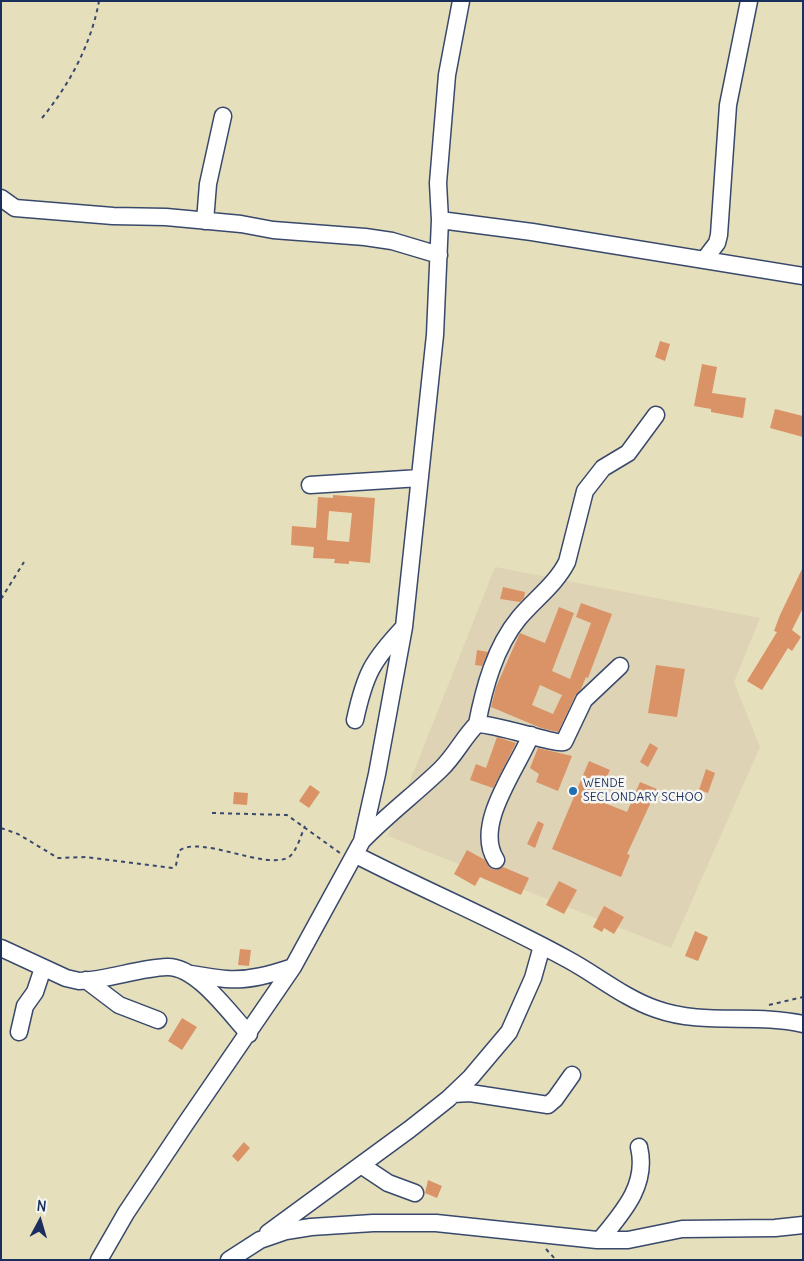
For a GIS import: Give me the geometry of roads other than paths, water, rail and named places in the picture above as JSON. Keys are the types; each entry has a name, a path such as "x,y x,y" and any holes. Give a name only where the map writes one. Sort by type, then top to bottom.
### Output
{"street":[{"path":"357,852 377,774 404,627 435,334 440,220 438,183 447,75 461,1"},
{"path":"704,260 717,243 719,235 728,105 749,1"},
{"path":"205,221 208,184 223,116"},
{"path":"1,198 15,208 38,211 205,221 273,230 392,241 439,255"},
{"path":"440,220 532,232 803,276"},
{"path":"100,1260 126,1213 180,1131 249,1034 293,967 357,852 382,820 441,769 477,724 480,707 504,638 519,618 561,573 567,562 586,491 603,468 628,453 656,415"},
{"path":"310,485 420,478"},
{"path":"355,720 361,692 377,657 404,627"},
{"path":"477,724 496,725 555,742 564,742 584,700 620,666"},
{"path":"496,860 488,841 491,820 496,803 531,734"},
{"path":"357,852 542,946 656,1009 679,1015 785,1020 803,1024"},
{"path":"229,1260 260,1240 361,1165 453,1094 471,1077 509,1032 533,978 542,946"},
{"path":"1,948 66,978 86,980 169,967 191,974 227,980 266,976 293,967"},
{"path":"19,1032 25,1006 34,992 43,968"},
{"path":"191,974 249,1034"},
{"path":"86,980 118,1005 158,1020"},
{"path":"453,1094 470,1093 548,1104 572,1075"},
{"path":"600,1240 619,1216 641,1177 642,1160 639,1147"},
{"path":"361,1165 388,1183 415,1193"},
{"path":"260,1240 286,1231 312,1227 418,1223 600,1240 628,1240 682,1229 767,1228 803,1225"}],"place":[{"name":"WENDE SECLONDARY SCHOO","path":"573,791"}]}
